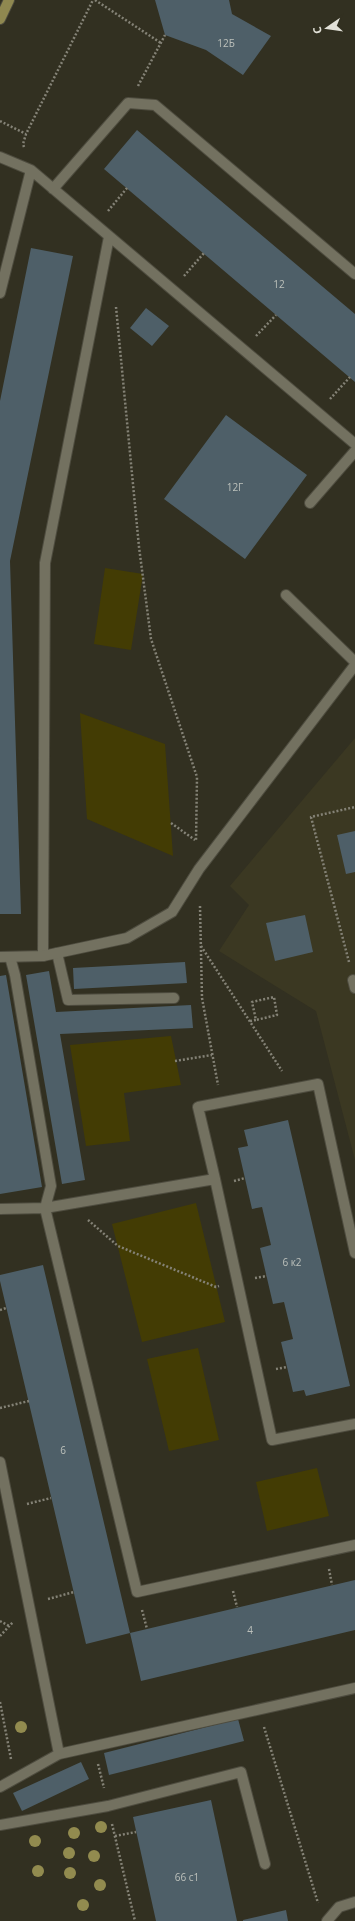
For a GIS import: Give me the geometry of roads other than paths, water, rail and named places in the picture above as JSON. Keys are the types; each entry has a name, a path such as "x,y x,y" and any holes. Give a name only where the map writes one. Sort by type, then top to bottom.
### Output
{"street":[{"path":"0,19 9,0"},
{"path":"53,189 128,104 155,105 355,274"},
{"path":"0,157 31,170 355,444"},
{"path":"0,293 31,170"},
{"path":"43,956 45,563 109,237"},
{"path":"310,503 355,451"},
{"path":"286,595 355,664 199,869 172,912 127,938 43,956 5,957 15,975 51,1186 45,1208 137,1592 355,1545"},
{"path":"57,953 68,1000 174,998"},
{"path":"355,1253 318,1084 198,1107 272,1440 355,1424"},
{"path":"0,1209 45,1208 215,1179"},
{"path":"0,1462 59,1754"},
{"path":"0,1787 59,1754 355,1688"},
{"path":"0,1825 108,1806 241,1772 265,1864"},
{"path":"327,1921 339,1907 355,1902"}]}
